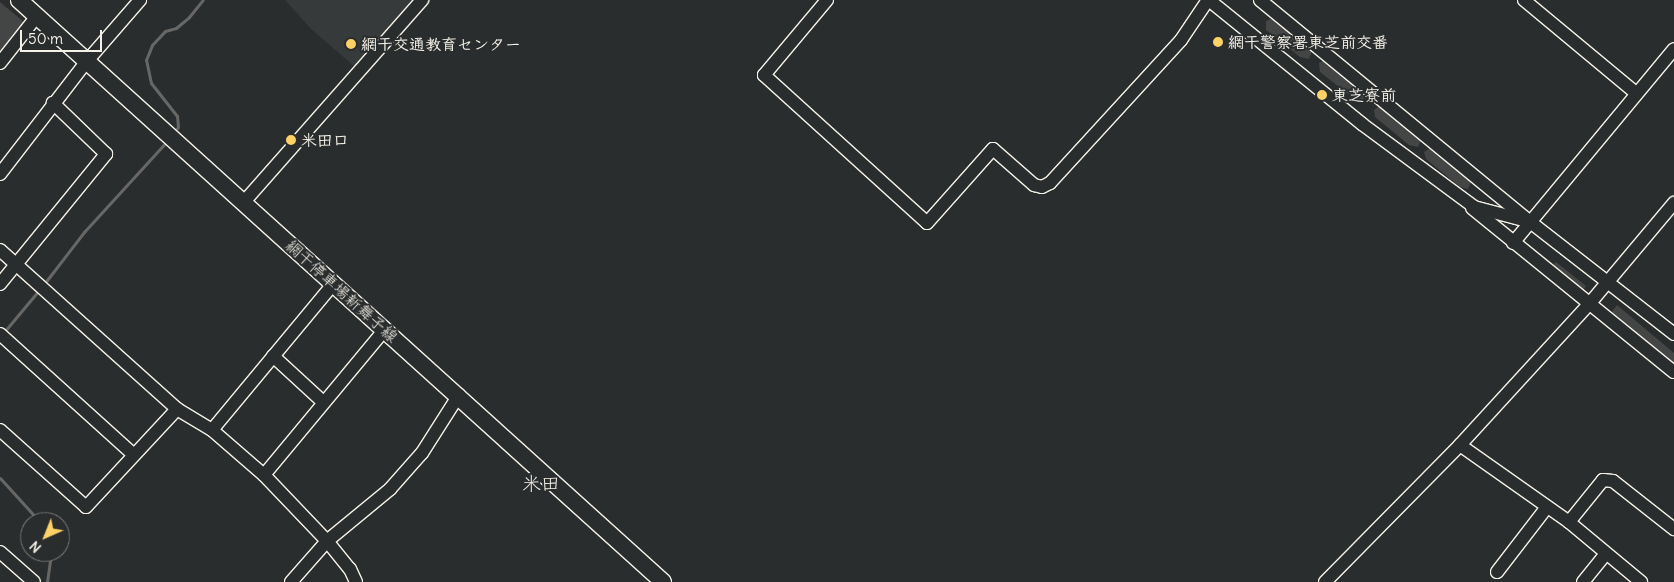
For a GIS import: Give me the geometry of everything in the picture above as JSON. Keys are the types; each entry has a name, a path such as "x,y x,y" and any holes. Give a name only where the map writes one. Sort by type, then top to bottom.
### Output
{"main road":[{"name":"網干停車場新舞子線","path":"19,0 459,395 663,582"}],"street":[{"path":"243,202 422,0"},
{"path":"827,0 764,75 927,223 992,149 1034,184 1042,187 1050,183 1181,40 1208,0 1362,124 1474,207 1530,222"},
{"path":"1260,0 1530,222 1674,334"},
{"path":"1524,0 1636,93"},
{"path":"1,170 133,3"},
{"path":"0,63 37,16"},
{"path":"1512,243 1674,50"},
{"path":"0,284 106,154 53,103"},
{"path":"1449,189 1512,243 1590,303 1674,372"},
{"path":"1325,582 1460,445 1590,303 1674,203"},
{"path":"0,250 177,409 212,430 264,475 327,541 350,569 356,582"},
{"path":"212,430 334,283"},
{"path":"264,475 385,330"},
{"path":"0,334 133,454"},
{"path":"273,356 323,402"},
{"path":"291,582 327,541 390,489 422,453 459,395"},
{"path":"0,430 86,507 133,454 177,409"},
{"path":"1460,445 1569,522 1641,582"},
{"path":"1569,522 1603,480 1612,481 1674,529"},
{"path":"1497,572 1547,507"},
{"path":"0,552 34,582"},
{"path":"1583,582 1606,554"}],"shaded area":[{"name":"網干交通教育センター","path":"285,0 414,0 355,67 311,29"},
{"path":"0,2 25,23 0,58"},
{"path":"1273,18 1312,51 1309,59 1300,57 1266,30 1266,21"},
{"path":"1326,59 1366,95 1362,101 1357,101 1320,72 1319,63"},
{"path":"1381,105 1421,140 1418,147 1409,145 1375,117 1374,110"},
{"path":"1432,147 1472,180 1468,189 1460,187 1426,159 1424,152"},
{"path":"1556,262 1586,286 1581,293 1550,268"},
{"path":"1617,305 1674,353 1674,374 1607,318"}],"waterway":[{"path":"174,132 178,127 177,116 151,83 146,60 152,45 165,31 176,28 189,17 203,0"},
{"path":"44,284 84,232 167,141"},
{"path":"4,332 40,289"},
{"path":"0,478 31,512"},
{"path":"47,582 50,562"}],"place":[{"name":"網干警察署東芝前交番","path":"1218,42"},
{"name":"網干交通教育センター","path":"351,44"},
{"name":"東芝寮前","path":"1322,95"},
{"name":"米田口","path":"291,140"}],"district":[{"name":"米田","path":"541,484"}]}
